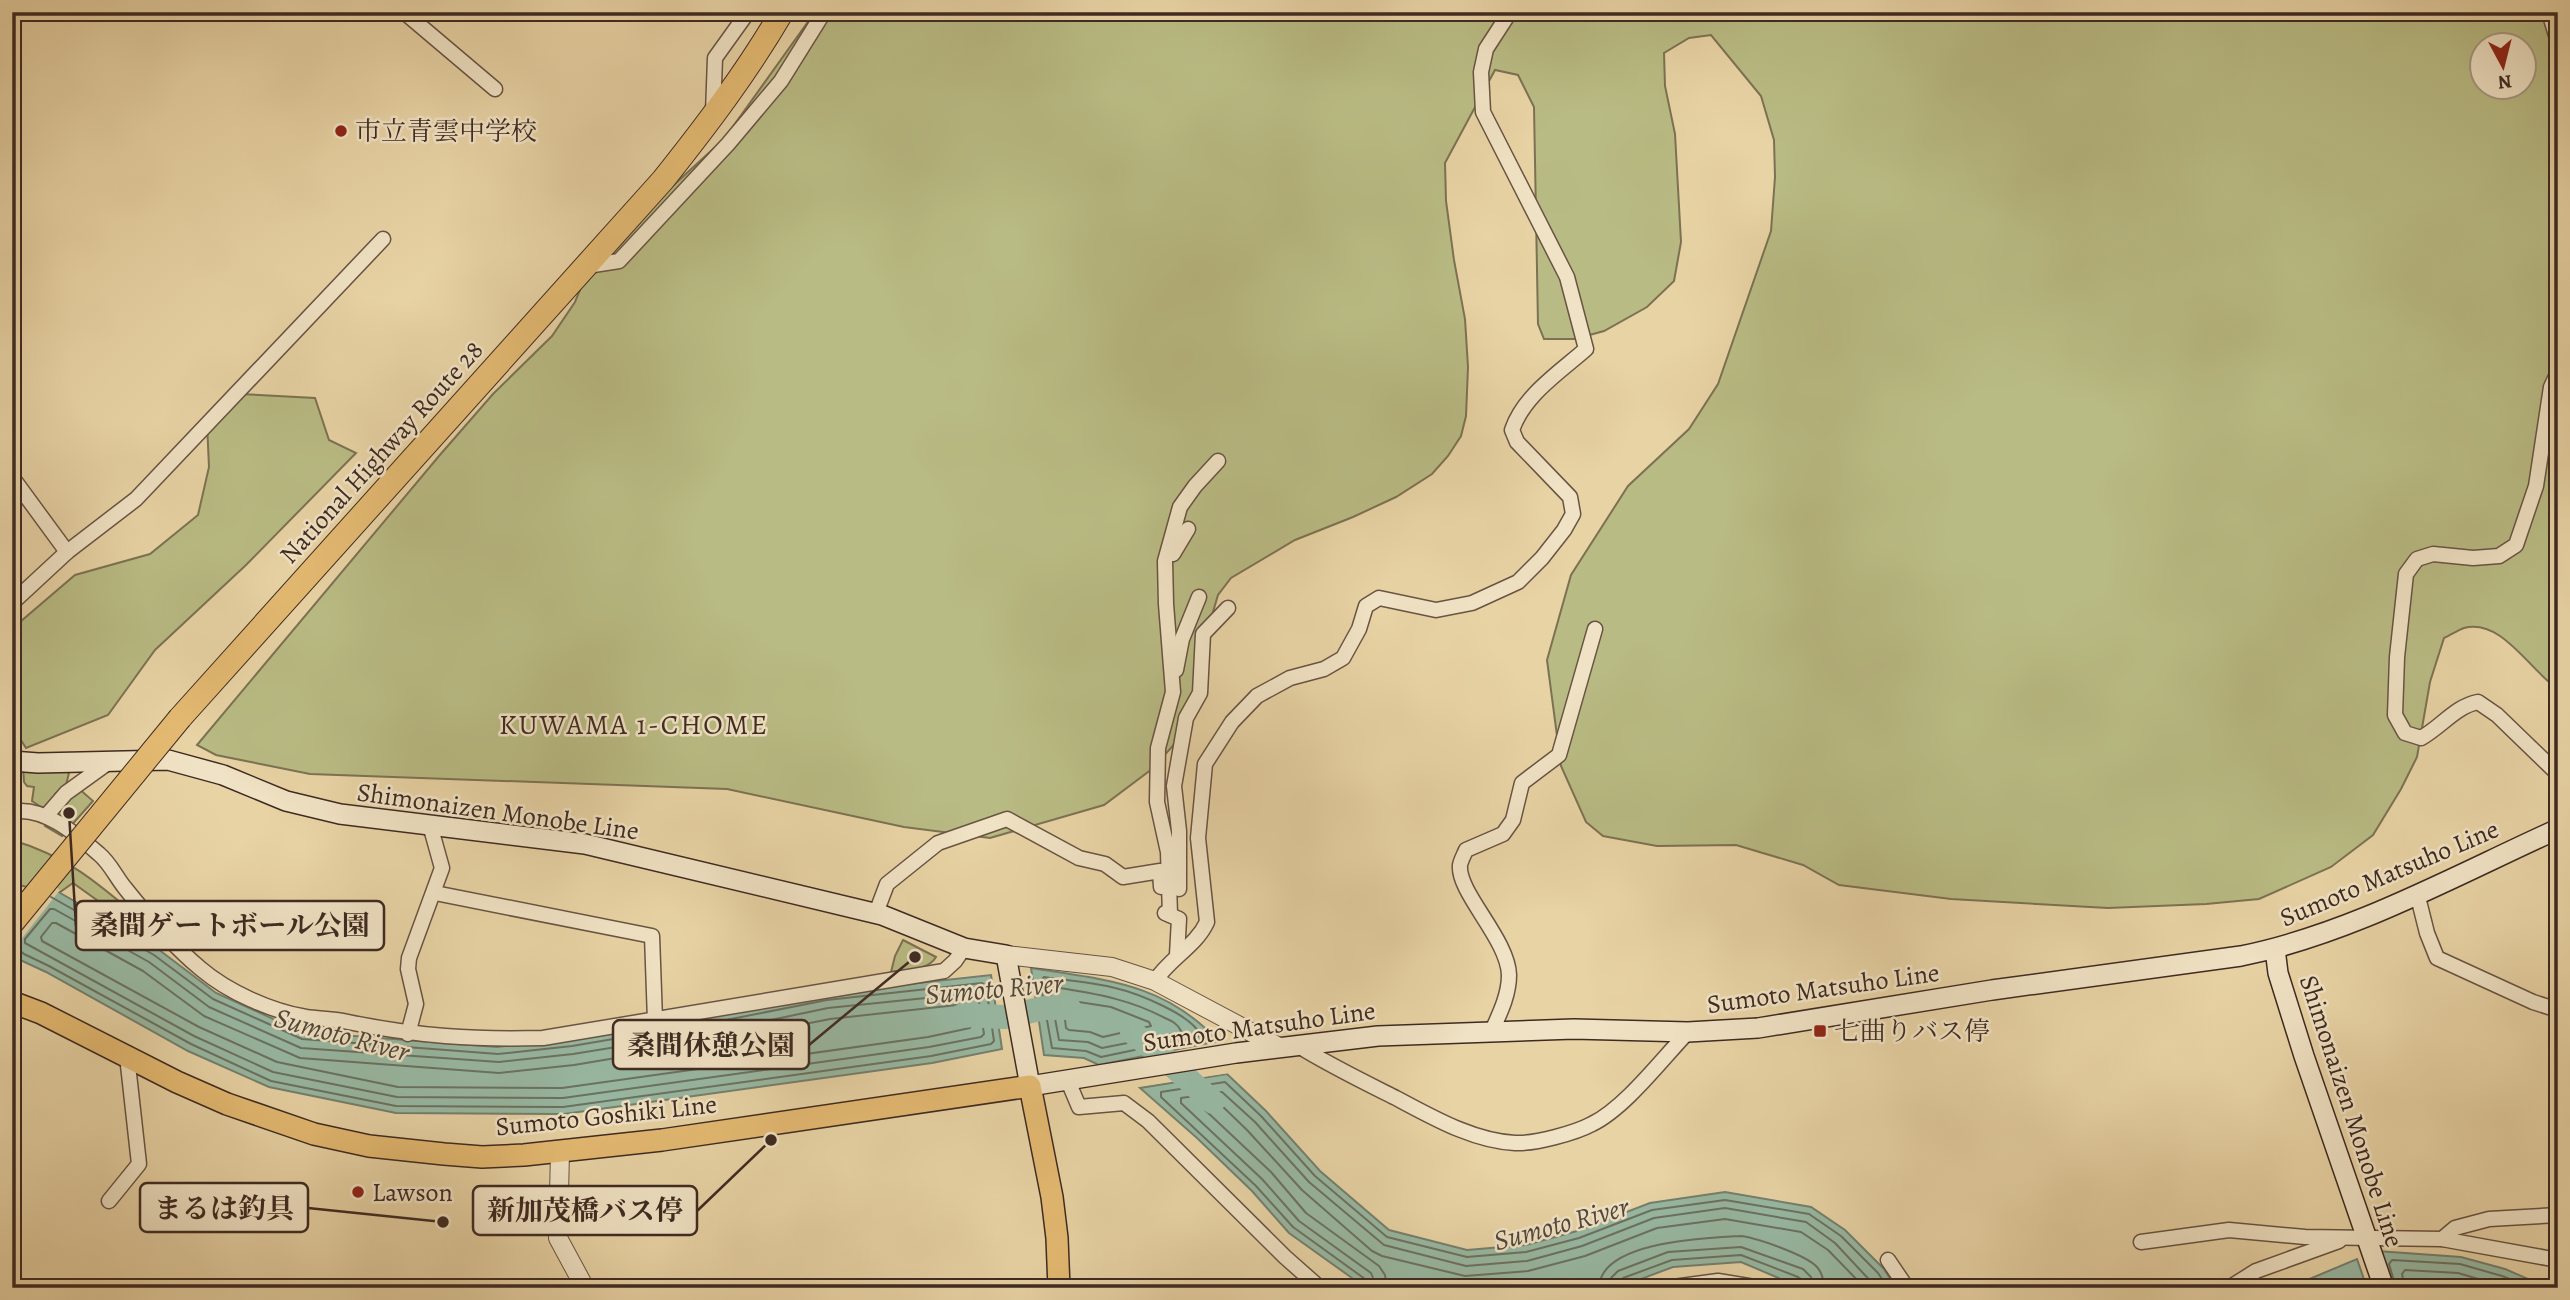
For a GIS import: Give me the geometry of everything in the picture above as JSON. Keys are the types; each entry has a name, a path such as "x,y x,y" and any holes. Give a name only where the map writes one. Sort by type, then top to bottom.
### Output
{"highway":[{"name":"National Highway Route 28","path":"12,923 180,718 663,180 713,118 754,60 782,12"}],"main road":[{"name":"Shimonaizen Monobe Line","path":"12,761 38,763 168,760 223,775 286,801 340,814 585,845 876,913 964,948 1008,960"},
{"name":"Sumoto Matsuho Line","path":"1030,1086 1288,1046 1425,1032 1491,1033 1574,1029 1688,1032 1758,1028 1978,992 2218,960 2275,949 2339,928 2558,828"},
{"name":"Shimonaizen Monobe Line","path":"2275,949 2278,973 2362,1242 2384,1288"},
{"path":"1008,960 1052,1197 1059,1288"},
{"name":"Sumoto Goshiki Line","path":"12,1002 41,1013 227,1104 325,1136 369,1146 444,1154 482,1157 560,1152 662,1140 1030,1086"}],"street":[{"path":"404,12 495,89"},
{"path":"713,118 715,58 748,12"},
{"path":"587,266 619,261 729,144 781,81 824,12"},
{"path":"1155,981 1177,955 1202,934 1207,922 1198,838 1205,764 1231,722 1257,696 1290,678 1324,669 1343,658 1359,629 1366,606 1379,598 1436,610 1472,603 1518,582 1542,558 1573,514 1570,497 1517,442 1512,430 1517,415 1528,402 1587,348 1567,278 1483,112 1481,72 1486,49 1510,12"},
{"path":"2549,12 2558,42"},
{"path":"12,604 67,552 136,499 383,239"},
{"path":"2558,372 2550,387 2536,486 2516,545 2499,556 2473,558 2432,555 2417,559 2406,573 2397,657 2395,715 2404,733 2421,738 2438,729 2465,705 2478,702 2497,715 2558,774"},
{"path":"1173,692 1165,561 1180,507 1218,461"},
{"path":"12,477 17,494 67,552"},
{"path":"1165,568 1188,529"},
{"path":"1177,955 1168,852 1157,802 1158,748 1173,692 1181,639 1199,597"},
{"path":"1175,917 1179,831 1174,786 1186,718 1200,694 1203,634 1228,608"},
{"path":"1491,1033 1505,1002 1509,974 1501,946 1462,880 1460,866 1466,850 1503,834 1513,820 1522,783 1559,755 1595,629"},
{"path":"47,815 66,793 109,762"},
{"path":"12,812 20,810 47,815 102,856 122,886 177,949 205,973 242,995 305,1017 408,1034 484,1040 543,1038 944,971 964,948"},
{"path":"876,913 887,884 938,843 1007,819 1079,858 1105,864 1123,877 1160,870 1163,912 1175,917"},
{"path":"408,1034 416,1004 408,970 409,958 442,868 430,825"},
{"path":"435,893 652,936 655,1020"},
{"path":"2417,893 2427,933 2437,958 2558,1010"},
{"path":"1008,960 1112,967 1155,981 1327,1063 1438,1120 1489,1139 1517,1143 1544,1139 1593,1124 1619,1106 1688,1032"},
{"path":"109,1201 139,1164 127,1056"},
{"path":"1068,1081 1079,1107 1124,1103 1148,1121 1285,1257 1320,1288"},
{"path":"560,1152 558,1238 585,1288"},
{"path":"2442,1240 2455,1228 2489,1219 2558,1215"},
{"path":"2141,1242 2229,1230 2362,1242 2442,1240 2558,1260"},
{"path":"2229,1288 2256,1271 2362,1242"},
{"path":"1888,1260 1907,1288"},
{"path":"1666,1288 1701,1281 1760,1288"}],"green space":[{"path":"815,12 2558,12 2558,689 2515,648 2491,631 2478,627 2464,628 2444,638 2430,682 2417,757 2373,835 2331,867 2259,899 2108,908 1951,899 1839,885 1803,865 1736,845 1657,846 1603,836 1586,822 1561,766 1547,660 1571,575 1628,486 1689,429 1718,384 1771,231 1775,177 1774,140 1761,96 1711,35 1689,38 1664,53 1665,86 1675,134 1681,242 1674,281 1647,307 1604,331 1575,339 1544,339 1538,324 1534,107 1518,75 1495,70 1445,163 1446,201 1465,319 1468,367 1466,416 1461,436 1432,474 1396,497 1295,540 1231,578 1218,595 1210,622 1197,699 1179,739 1152,769 1104,805 990,838 904,827 727,789 310,774 216,755 197,745 439,456 493,394 552,336 575,302 586,275 618,236 724,139"},
{"path":"240,394 315,398 329,440 356,453 246,565 155,650 108,715 26,748 12,726 13,628 75,575 150,554 198,515 209,467 207,423"},
{"path":"23,767 58,768 69,773 66,785 55,794 58,803 47,811 32,801 34,787 27,786 24,782"},
{"path":"77,787 93,801 62,836 45,826"},
{"path":"12,840 51,855 84,874 146,924 140,931 73,883 56,895 12,883"},
{"path":"903,940 936,957 922,967 891,972"}],"water":[{"path":"48,886 158,949 216,993 302,1032 497,1047 571,1039 826,993 991,975 1002,1049 932,1063 564,1114 396,1113 269,1087 188,1051 20,960 12,952 12,931"},
{"path":"1031,968 1108,981 1154,995 1197,1021 1218,1041 1099,1065 1084,1058 1044,1055"},
{"path":"1227,1074 1266,1111 1320,1171 1389,1230 1467,1250 1526,1245 1577,1231 1650,1203 1725,1192 1811,1207 1845,1230 1884,1269 1896,1288 1802,1288 1741,1262 1673,1267 1617,1288 1366,1288 1289,1233 1252,1191 1140,1088"},
{"path":"2377,1251 2461,1257 2505,1269 2549,1288 2390,1288"},
{"path":"2357,1259 2367,1288 2288,1288"}],"pier":[{"path":"50,883 60,890 12,951 12,925"},
{"path":"1226,1071 1230,1073 1136,1087 1139,1084"}],"waterway":[{"name":"Sumoto River","path":"963,1015 1004,1017 1045,1008 1069,1008"},
{"name":"Sumoto River","path":"1132,1032 1213,1102"}],"place":[{"name":"市立青雲中学校","path":"341,131"},
{"name":"桑間ゲートボール公園","path":"69,813"},
{"name":"桑間休憩公園","path":"915,957"},
{"name":"七曲りバス停","path":"1820,1031"},
{"name":"新加茂橋バス停","path":"771,1140"},
{"name":"Lawson","path":"358,1192"},
{"name":"まるは釣具","path":"443,1222"}],"district":[{"name":"KUWAMA 1-CHOME","path":"634,724"}]}
